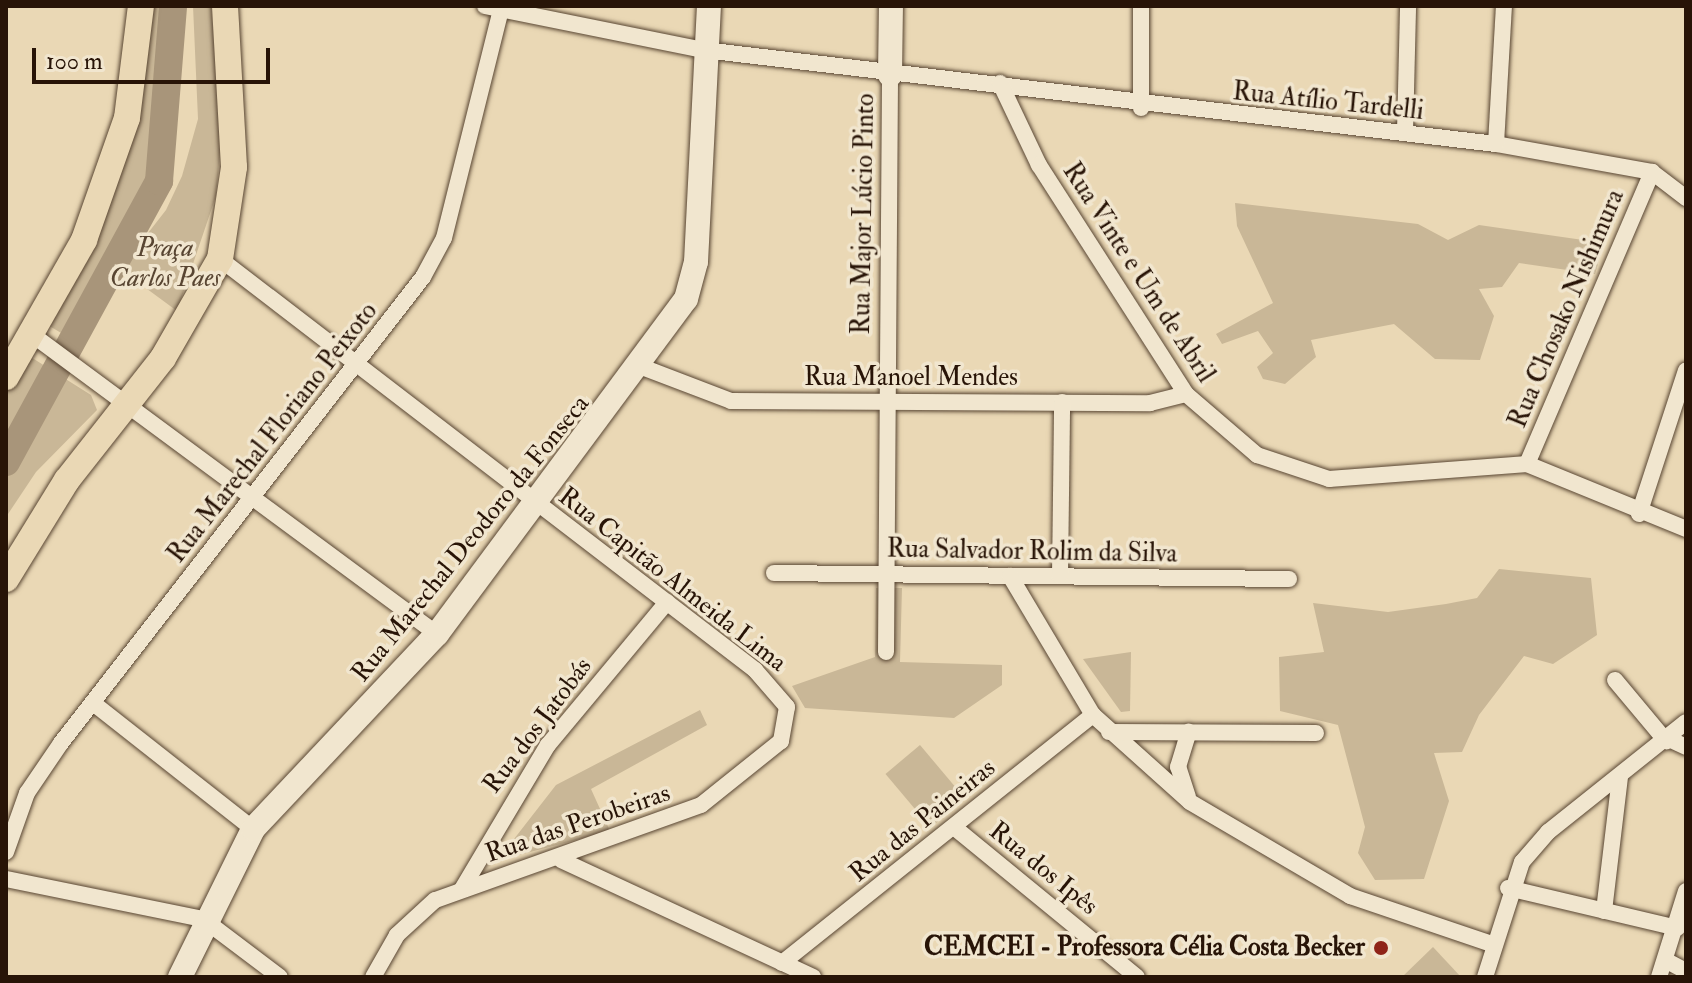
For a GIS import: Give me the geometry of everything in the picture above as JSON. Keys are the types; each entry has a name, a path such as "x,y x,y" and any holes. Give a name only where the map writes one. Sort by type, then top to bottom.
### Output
{"main road":[{"path":"6,377 36,337 84,240 127,118 141,6"},
{"path":"6,579 22,545 128,404 220,259 234,167 225,6"}],"street":[{"name":"Rua Marechal Deodoro da Fonseca","path":"180,977 203,919 253,829 437,634 642,367 686,299 696,262 704,50 709,6"},
{"path":"890,75 891,6"},
{"path":"1141,6 1141,108"},
{"path":"1405,132 1408,6"},
{"path":"1496,144 1504,6"},
{"name":"Rua Atílio Tardelli","path":"497,7 704,50 890,75 1000,83 1141,108 1405,132 1496,144 1652,172"},
{"name":"Rua Marechal Floriano Peixoto","path":"6,852 27,793 93,703 355,369 444,238 497,7"},
{"name":"Rua Major Lúcio Pinto","path":"886,652 890,75"},
{"name":"Rua Vinte e Um de Abril","path":"1000,83 1039,165 1186,394 1257,455 1296,472 1329,479 1527,464 1639,514 1686,529"},
{"path":"1652,172 1686,198"},
{"name":"Rua Chosako Nishimura","path":"1527,464 1652,172"},
{"name":"Rua Capitão Almeida Lima","path":"220,259 355,369 755,670 787,707"},
{"path":"36,337 437,634"},
{"name":"Rua Manoel Mendes","path":"642,367 731,401 1150,403 1186,394"},
{"path":"1639,514 1686,370"},
{"path":"1060,576 1062,402"},
{"name":"Rua Salvador Rolim da Silva","path":"774,573 1289,579"},
{"path":"1010,576 1093,715 1190,802 1350,896 1492,944"},
{"name":"Rua dos Jatobás","path":"462,889 548,745 667,602"},
{"path":"1615,680 1668,740 1686,747"},
{"path":"93,703 253,829"},
{"name":"Rua das Perobeiras","path":"381,975 410,919 462,889 561,860 701,805 781,741 787,707"},
{"name":"Rua das Paineiras","path":"782,963 1093,715"},
{"path":"1485,977 1508,888 1548,832 1668,740 1686,722"},
{"path":"1109,732 1316,733"},
{"path":"1189,732 1178,767 1190,802"},
{"path":"1604,911 1620,776"},
{"name":"Rua dos Ipês","path":"955,828 1137,977"},
{"path":"561,860 813,977"},
{"path":"6,879 203,919 280,977"},
{"path":"1508,888 1677,928"},
{"path":"1659,977 1667,961 1686,891"},
{"path":"1667,961 1686,971"}],"green space":[{"path":"149,6 181,6 171,174 157,210 68,337 46,324 94,234"},
{"name":"Praça Carlos Paes","path":"193,6 211,6 222,130 216,196 177,311 120,269 166,210 182,176 198,119"},
{"path":"1235,203 1418,224 1448,240 1479,225 1604,243 1595,274 1519,263 1502,287 1479,289 1494,316 1480,360 1435,359 1394,324 1311,340 1316,357 1285,384 1263,379 1257,367 1273,353 1258,331 1222,344 1216,334 1273,303 1237,226"},
{"path":"26,354 91,395 97,410 36,472 6,517 6,390"},
{"path":"1499,569 1591,578 1597,635 1553,664 1524,656 1479,715 1462,752 1434,753 1449,801 1424,879 1375,880 1358,853 1365,827 1338,725 1280,711 1279,657 1324,652 1313,603 1388,612 1446,604 1477,598"},
{"path":"876,588 902,588 900,662 1002,665 1002,685 954,718 805,708 792,686 875,657"},
{"path":"1131,652 1130,711 1121,712 1083,659"},
{"path":"700,710 707,725 591,789 610,831 511,857 507,848 556,785"},
{"path":"920,745 965,799 931,828 886,774"},
{"path":"1433,947 1461,977 1402,977"}],"waterway":[{"path":"6,462 159,181 173,6"}],"place":[{"name":"CEMCEI - Professora Célia Costa Becker","path":"1381,948"}]}
